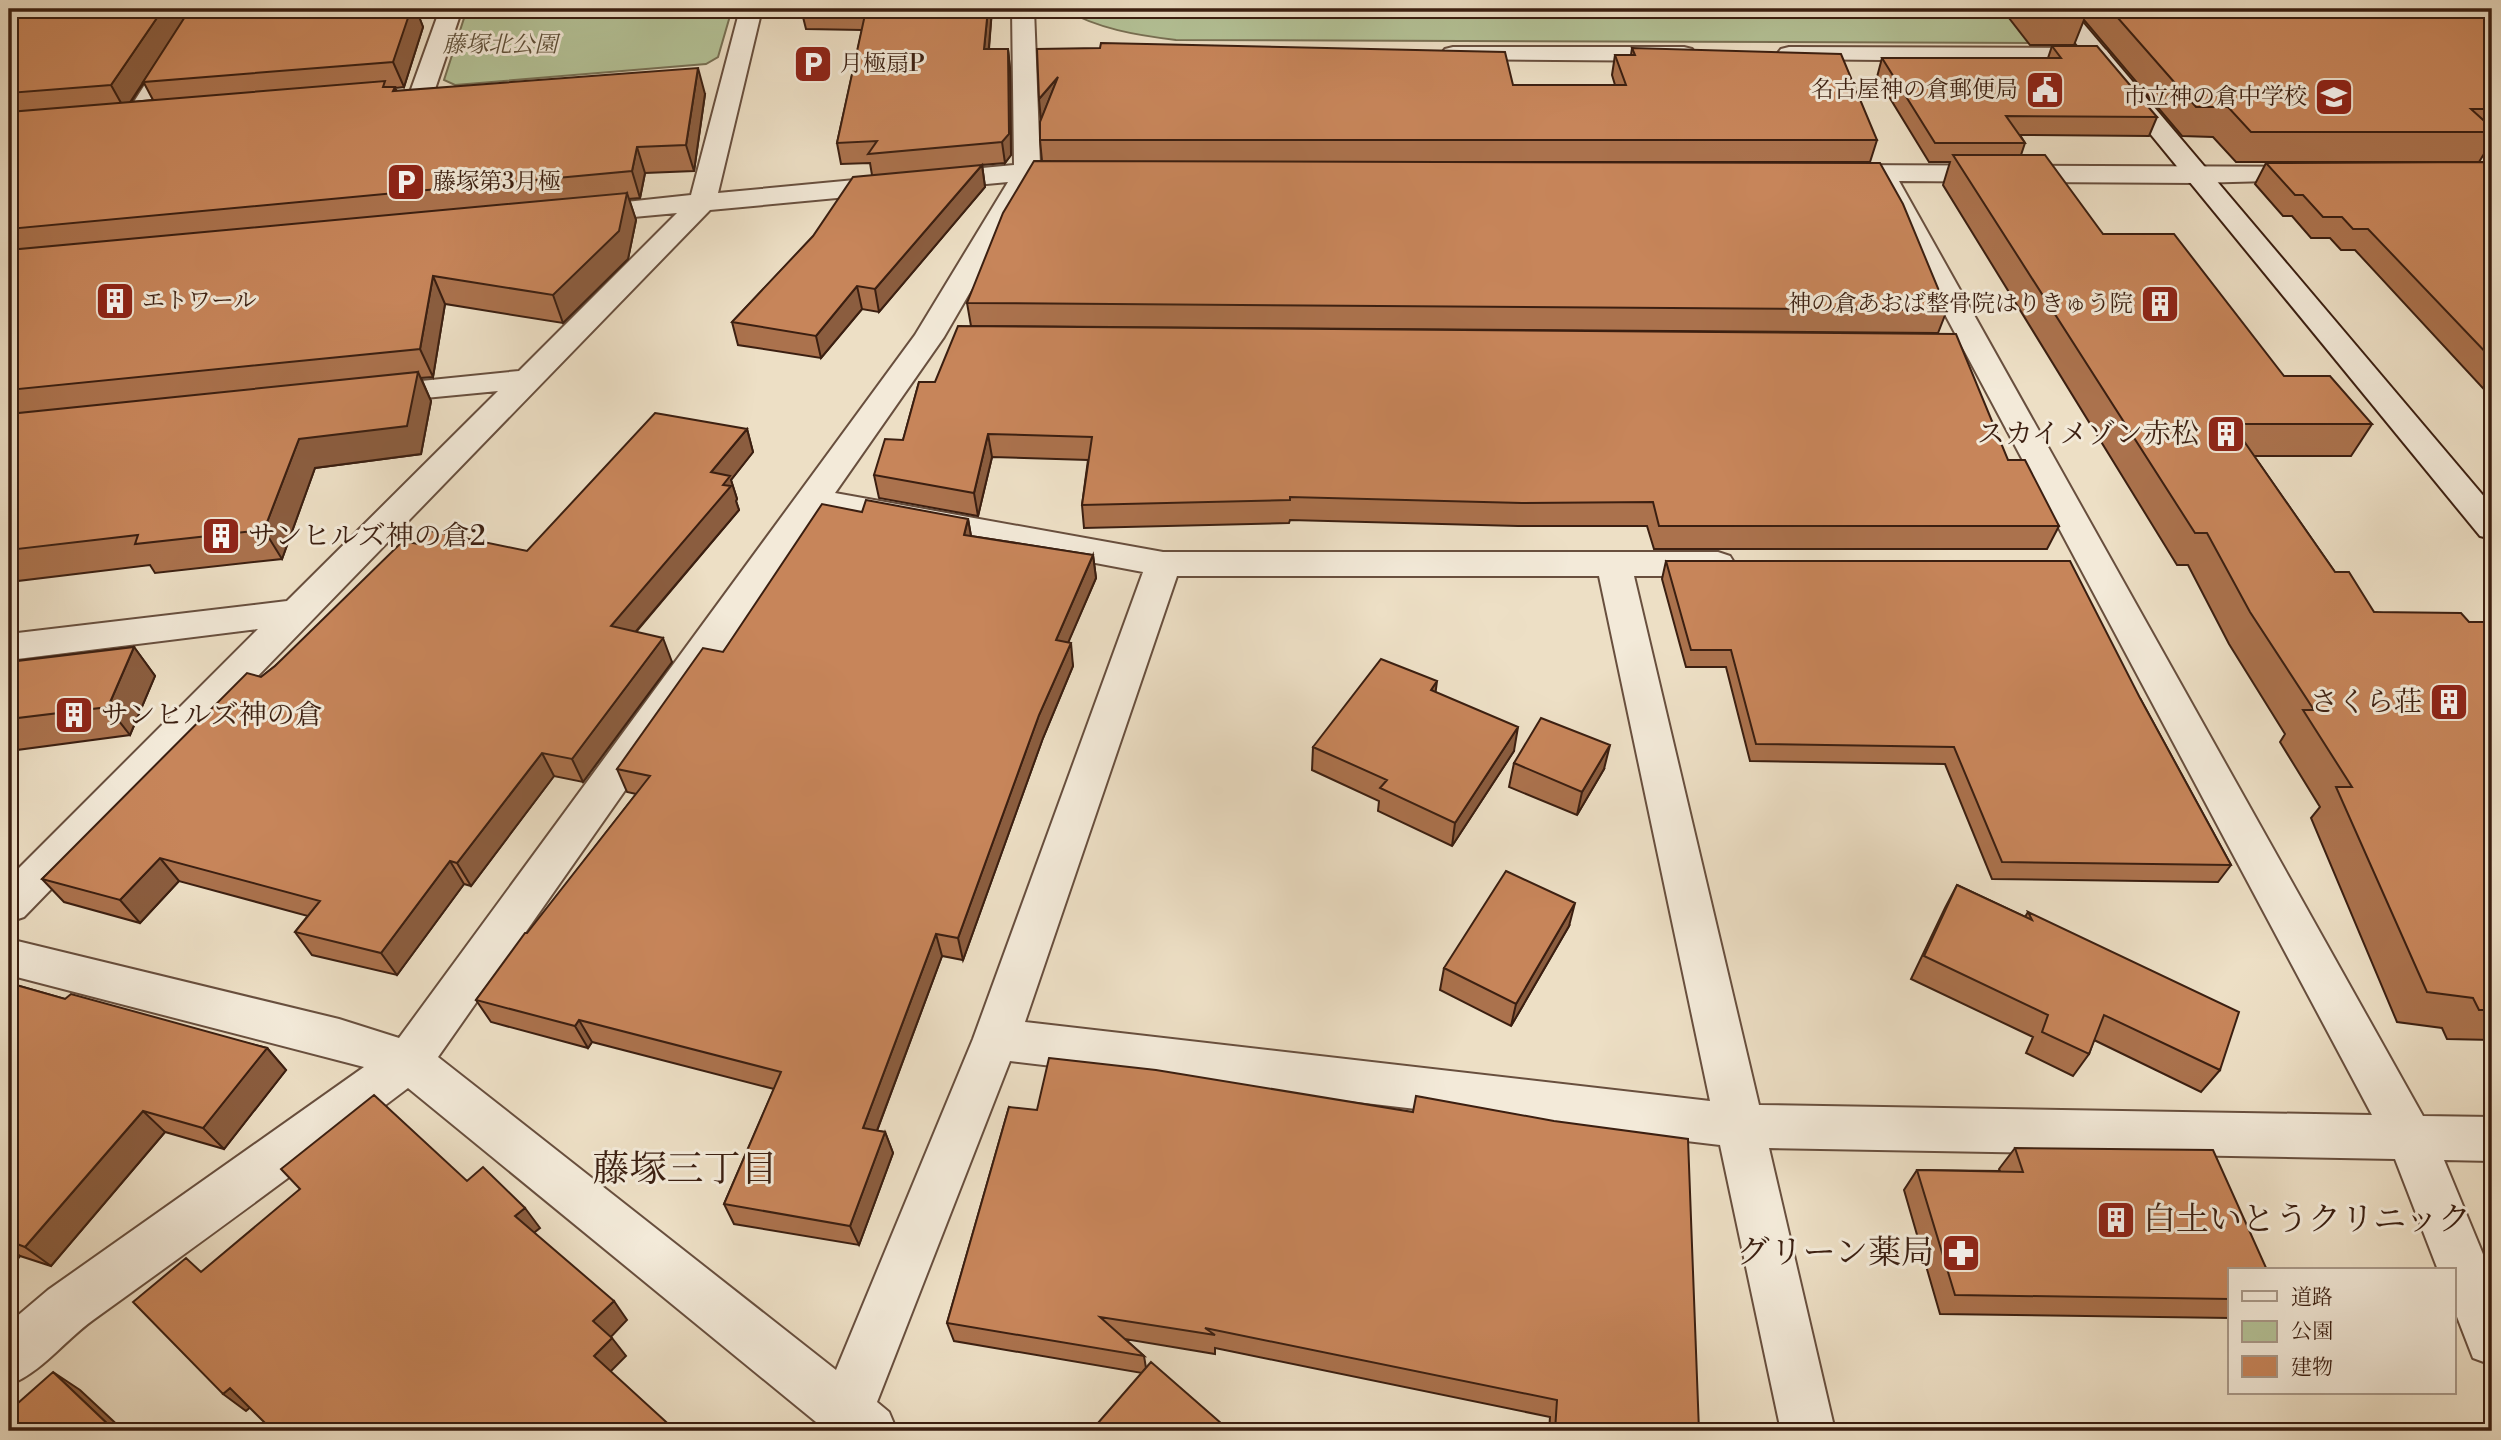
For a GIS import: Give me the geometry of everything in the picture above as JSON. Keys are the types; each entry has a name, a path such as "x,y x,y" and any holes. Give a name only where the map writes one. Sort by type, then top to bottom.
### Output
{"street":[{"path":"135,120 204,9"},
{"path":"422,95 451,9"},
{"path":"9,905 703,202 725,70 751,9"},
{"path":"9,1358 66,1308 247,1181 409,1061 929,337 1027,172 1023,9"},
{"path":"2059,9 2492,528"},
{"path":"1024,53 1052,53"},
{"path":"1427,54 1705,54"},
{"path":"1760,54 2098,55"},
{"path":"394,97 449,93"},
{"path":"110,122 162,117"},
{"path":"550,216 1027,172 1107,172"},
{"path":"1814,173 2196,175 2342,172"},
{"path":"1883,173 1961,344 2095,564 2411,1140 2492,1339"},
{"path":"929,337 967,337"},
{"path":"339,398 526,379"},
{"path":"812,499 1164,564 1751,564"},
{"path":"9,957 339,1039 409,1061 858,1421 1164,564"},
{"path":"1614,564 1808,1431"},
{"path":"2054,564 2095,564"},
{"path":"9,647 300,612"},
{"path":"996,1039 1741,1126 2411,1140 2492,1139"}],"path":[{"path":"612,19 613,9"}],"green space":[{"name":"藤塚北公園","path":"467,9 732,9 718,57 706,64 455,85 444,80"},
{"path":"1063,9 2025,9 2039,43 1176,40 1118,30 1090,22"}],"building":[{"path":"9,9 163,9 111,85 9,93"},
{"path":"190,9 411,9 393,62 143,82"},
{"path":"819,9 988,9 984,49 1008,49 1009,134 1002,142 868,154 877,141 837,143 866,10"},
{"path":"2034,9 2079,9 2085,17 2041,17"},
{"name":"市立神の倉中学校","path":"2110,9 2492,9 2492,109 2471,109 2492,128 2492,132 2251,132 2228,107 2196,107"},
{"path":"1101,43 1505,52 1513,85 1626,85 1615,55 1635,55 1632,48 1841,54 1877,140 1040,140 1040,122 1058,77 1039,99 1037,49 1100,48"},
{"path":"2052,46 2097,46 2157,117 2006,116 2025,143 1935,143 1882,58 2061,58"},
{"path":"698,68 686,145 637,147 632,171 9,229 9,112 385,81 383,87 395,87 393,91"},
{"path":"1953,155 2045,155 2103,234 2174,234 2284,376 2330,376 2372,424 2232,424 2335,572 2349,572 2374,612 2461,613 2469,622 2492,622 2492,1010 2479,1010 2473,998 2427,992 2336,787 2352,787 2303,710 2314,710 2250,612 2207,533 2195,533"},
{"path":"1034,161 1880,163 1903,204 1947,310 967,303 1003,213"},
{"path":"2492,162 2492,359 2368,229 2353,229 2342,217 2323,217 2303,195 2295,195 2266,163"},
{"path":"982,165 875,289 857,286 816,336 732,322 813,236 853,177"},
{"path":"627,193 619,231 553,295 433,276 420,349 9,390 9,250"},
{"path":"958,326 1956,334 2008,460 2025,460 2059,526 1659,526 1653,502 1522,503 1290,497 1290,500 1082,505 1092,437 988,434 974,493 874,475 885,439 903,440 919,382 935,382"},
{"path":"418,372 407,426 299,439 264,530 135,544 138,535 9,550 9,414"},
{"path":"655,413 747,429 711,472 730,476 723,485 731,486 611,626 663,638 572,759 542,753 457,863 450,861 381,953 295,932 320,901 160,858 120,900 42,879 247,673 261,677 275,666 403,541 418,544 431,531 527,551"},
{"path":"866,500 968,519 964,535 1093,555 1056,640 1071,643 1039,715 958,938 936,934 863,1128 885,1132 850,1226 724,1204 781,1072 579,1020 575,1026 476,1000 525,933 650,776 617,769 703,648 723,652 822,504 862,512"},
{"path":"1666,561 2070,561 2140,698 2231,865 2002,862 1954,747 1756,744 1731,650 1691,650"},
{"path":"134,647 108,707 9,719 9,662"},
{"path":"1381,659 1437,681 1431,690 1518,727 1455,823 1380,788 1387,780 1313,747"},
{"path":"1541,718 1610,745 1582,792 1514,763"},
{"path":"1506,871 1575,903 1516,1004 1444,968"},
{"path":"1957,885 2032,920 2028,912 2239,1012 2220,1070 2104,1015 2089,1054 2042,1032 2048,1015 1924,956"},
{"path":"9,983 65,999 71,994 267,1048 203,1128 143,1111 25,1247 9,1241"},
{"path":"1049,1058 1156,1070 1413,1112 1416,1096 1554,1121 1688,1139 1699,1431 1555,1431 1557,1400 1205,1328 1215,1335 1100,1317 1144,1356 947,1323 1009,1107 1037,1110"},
{"path":"374,1095 467,1181 483,1167 525,1208 515,1216 614,1301 593,1321 612,1338 594,1356 676,1431 273,1431 230,1388 223,1394 133,1302 186,1258 201,1272 300,1189 281,1169"},
{"path":"2015,1148 2213,1150 2266,1268 2228,1268 2228,1299 1955,1295 1917,1170 2023,1172"},
{"path":"1151,1362 1230,1431 1091,1431"},
{"path":"53,1372 115,1431 9,1431 9,1411"}],"place":[{"name":"月極扇P","path":"813,64"},
{"name":"名古屋神の倉郵便局","path":"2045,90"},
{"name":"市立神の倉中学校","path":"2334,97"},
{"name":"藤塚第3月極","path":"406,182"},
{"name":"エトワール","path":"115,301"},
{"name":"神の倉あおば整骨院はりきゅう院","path":"2160,304"},
{"name":"スカイメゾン赤松","path":"2226,434"},
{"name":"サンヒルズ神の倉2","path":"221,536"},
{"name":"さくら荘","path":"2449,702"},
{"name":"サンヒルズ神の倉","path":"74,715"},
{"name":"白土いとうクリニック","path":"2116,1220"},
{"name":"グリーン薬局","path":"1961,1253"}],"district":[{"name":"藤塚三丁目","path":"685,1170"}]}
